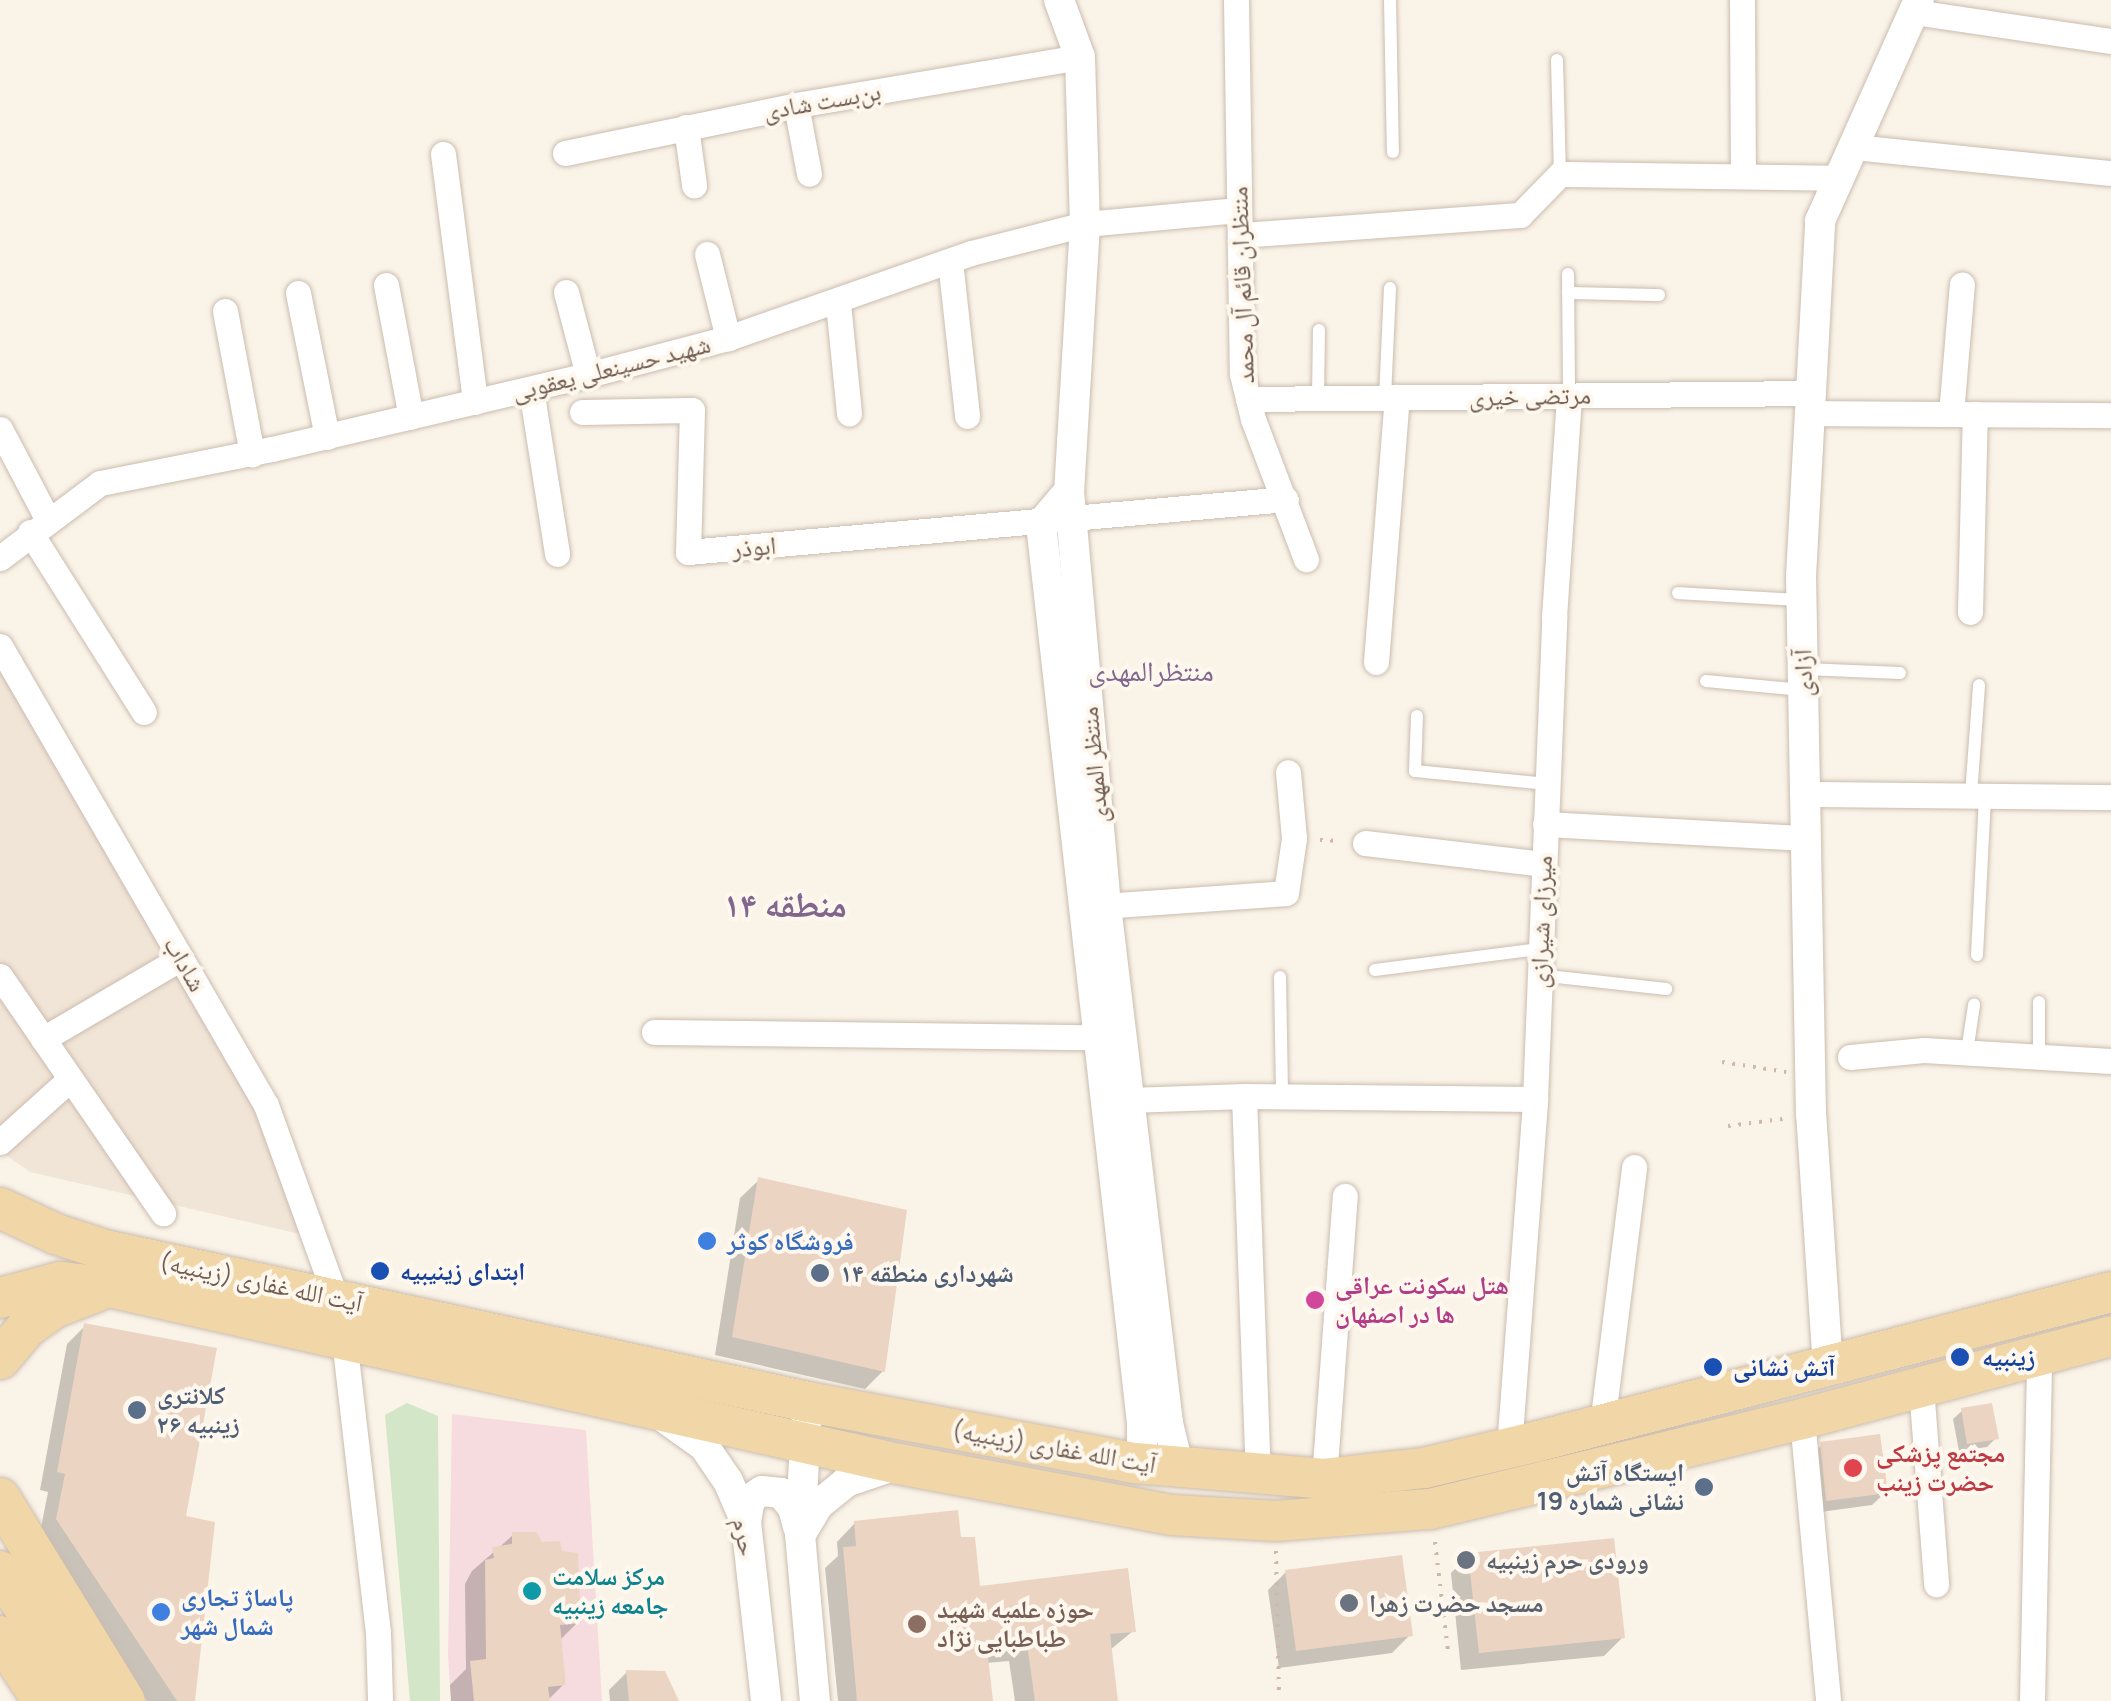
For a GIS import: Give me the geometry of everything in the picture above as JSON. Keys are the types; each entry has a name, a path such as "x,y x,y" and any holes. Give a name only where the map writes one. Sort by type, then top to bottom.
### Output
{"main road":[{"name":"آیت الله غفاری (زینبیه)","path":"5,1216 106,1250 808,1402 1135,1463 1324,1479 1424,1468 1509,1448 2095,1296"},
{"path":"0,1261 16,1293"},
{"name":"آیت الله غفاری (زینبیه)","path":"16,1293 60,1282 114,1288 898,1464 1172,1515 1276,1522 1430,1510 1802,1419 2101,1339"},
{"path":"0,1360 27,1327 56,1307 114,1288"},
{"path":"2095,1296 2101,1339"},
{"path":"2003,1321 2026,1360"},
{"path":"0,1498 124,1701"},
{"path":"0,1571 86,1701"},
{"path":"0,1636 43,1701"},
{"path":"0,1677 17,1701"}],"street":[{"name":"منتظر المهدی","path":"1059,0 1080,58 1085,224 1061,512 1111,1038 1129,1100 1155,1423 1179,1469"},
{"name":"منتظران قائم آل محمد","path":"1236,0 1242,374 1306,559"},
{"path":"1742,0 1742,175"},
{"path":"1916,6 2111,41"},
{"name":"آزادی","path":"1828,1368 1811,1115 1801,600 1820,221 1916,6"},
{"name":"بن‌بست شادی","path":"565,153 796,105 1080,58"},
{"path":"796,105 809,174"},
{"path":"686,127 694,185"},
{"path":"1854,147 2111,173"},
{"path":"443,154 476,402"},
{"name":"شهید حسینعلی یعقوبی","path":"0,558 100,484 252,454 588,375 728,338 950,261 1085,224 1520,215 1560,174"},
{"path":"1560,174 1838,178"},
{"path":"707,254 728,338"},
{"path":"950,261 967,416"},
{"path":"1962,284 1970,612"},
{"path":"386,285 411,417"},
{"path":"566,292 588,375"},
{"path":"298,293 327,436"},
{"path":"838,303 849,413"},
{"path":"226,311 252,454"},
{"path":"530,389 557,554"},
{"name":"مرتضی خیری","path":"1248,399 1570,396 1811,404 1963,414 2111,415"},
{"name":"میرزای شیرازی","path":"1509,1448 1534,1099 1547,784 1570,396"},
{"path":"1376,662 1391,397"},
{"name":"ابوذر","path":"582,412 692,410 688,552 1061,512"},
{"path":"0,429 40,526 144,712"},
{"path":"1061,512 1286,499"},
{"name":"شاداب","path":"0,646 266,1105 336,1298"},
{"path":"1096,906 1286,894 1294,838 1288,772"},
{"path":"1805,794 2111,797"},
{"path":"1545,824 1806,838"},
{"path":"1366,844 1543,864"},
{"path":"43,1039 180,958"},
{"path":"1,980 163,1213"},
{"path":"654,1032 1111,1038 1155,1423 1135,1463"},
{"path":"1850,1057 1924,1050 2111,1062"},
{"path":"0,1142 70,1079"},
{"path":"1129,1100 1244,1096 1534,1099"},
{"path":"1244,1096 1258,1476"},
{"path":"1602,1425 1634,1167"},
{"path":"1324,1479 1345,1196"},
{"path":"344,1339 378,1632 380,1701"},
{"path":"2026,1360 2032,1701"},
{"path":"1921,1387 1936,1584"},
{"path":"808,1402 800,1534 816,1701"},
{"name":"حرم","path":"652,1408 704,1446 728,1481 746,1522 766,1701"},
{"path":"1802,1419 1828,1701"},
{"path":"800,1534 818,1506 846,1482 898,1464"},
{"path":"746,1522 750,1499 762,1492 782,1493 793,1508 800,1534"}],"lane":[{"path":"1390,0 1393,152"},
{"path":"1557,60 1560,174"},
{"path":"1568,274 1570,396"},
{"path":"1390,288 1391,397"},
{"path":"1568,293 1659,294"},
{"path":"1318,398 1319,330"},
{"path":"1678,593 1801,600"},
{"path":"1706,680 1900,673"},
{"path":"1977,955 1979,685"},
{"path":"1417,716 1414,770 1547,784"},
{"path":"1375,970 1539,962 1666,989"},
{"path":"1280,977 1282,1096"},
{"path":"2039,1002 2039,1056"},
{"path":"1966,1052 1974,1006"}],"path":[{"path":"1294,838 1366,844"},
{"path":"1722,1062 1810,1076"},
{"path":"1728,1126 1811,1115"},
{"path":"1430,1510 1448,1651"},
{"path":"1276,1522 1279,1692"}],"shaded area":[{"path":"0,661 266,1105 322,1239 30,1172 0,1151"},
{"path":"452,1414 586,1430 602,1701 451,1701 448,1656"}],"green space":[{"path":"407,1403 438,1416 440,1701 410,1701 385,1415"}],"building":[{"name":"شهرداری منطقه ۱۴","path":"758,1177 907,1210 885,1372 732,1337"},
{"path":"84,1323 217,1348 186,1516 215,1522 195,1701 177,1701 56,1519 65,1474 57,1472"},
{"path":"1992,1403 1999,1439 1967,1444 1961,1408"},
{"name":"مجتمع پزشکی حضرت زینب","path":"1880,1434 1888,1493 1826,1501 1820,1442"},
{"name":"حوزه علمیه شهید طباطبایی نژاد","path":"958,1510 961,1537 975,1537 980,1586 1128,1568 1136,1632 1110,1634 1118,1701 1035,1701 1027,1644 987,1648 993,1701 857,1701 843,1547 856,1546 854,1521"},
{"path":"512,1532 537,1532 542,1542 560,1541 562,1551 578,1553 581,1623 560,1625 566,1685 548,1687 550,1701 474,1701 470,1661 486,1659 485,1560 494,1558 492,1547 512,1544"},
{"path":"1614,1538 1625,1638 1479,1653 1468,1553"},
{"name":"مسجد حضرت زهرا","path":"1402,1555 1413,1636 1296,1651 1285,1570"},
{"path":"626,1670 665,1671 679,1701 629,1701"}],"place":[{"name":"فروشگاه کوثر","path":"707,1241"},
{"name":"ابتدای زینیبیه","path":"380,1271"},
{"name":"شهرداری منطقه ۱۴","path":"820,1273"},
{"name":"هتل سکونت عراقی ها در اصفهان","path":"1315,1300"},
{"name":"زینبیه","path":"1960,1357"},
{"name":"آتش نشانی","path":"1713,1367"},
{"name":"کلانتری ۲۶ زینبیه","path":"137,1410"},
{"name":"مجتمع پزشکی حضرت زینب","path":"1853,1468"},
{"name":"ایستگاه آتش نشانی شماره 19","path":"1704,1487"},
{"name":"ورودی حرم زینبیه","path":"1466,1560"},
{"name":"مرکز سلامت جامعه زینبیه","path":"532,1591"},
{"name":"مسجد حضرت زهرا","path":"1349,1603"},
{"name":"پاساژ تجاری شمال شهر","path":"161,1612"},
{"name":"حوزه علمیه شهید طباطبایی نژاد","path":"917,1624"}],"district":[{"name":"منتظرالمهدی","path":"1151,670"},
{"name":"منطقه ۱۴","path":"785,904"}]}
